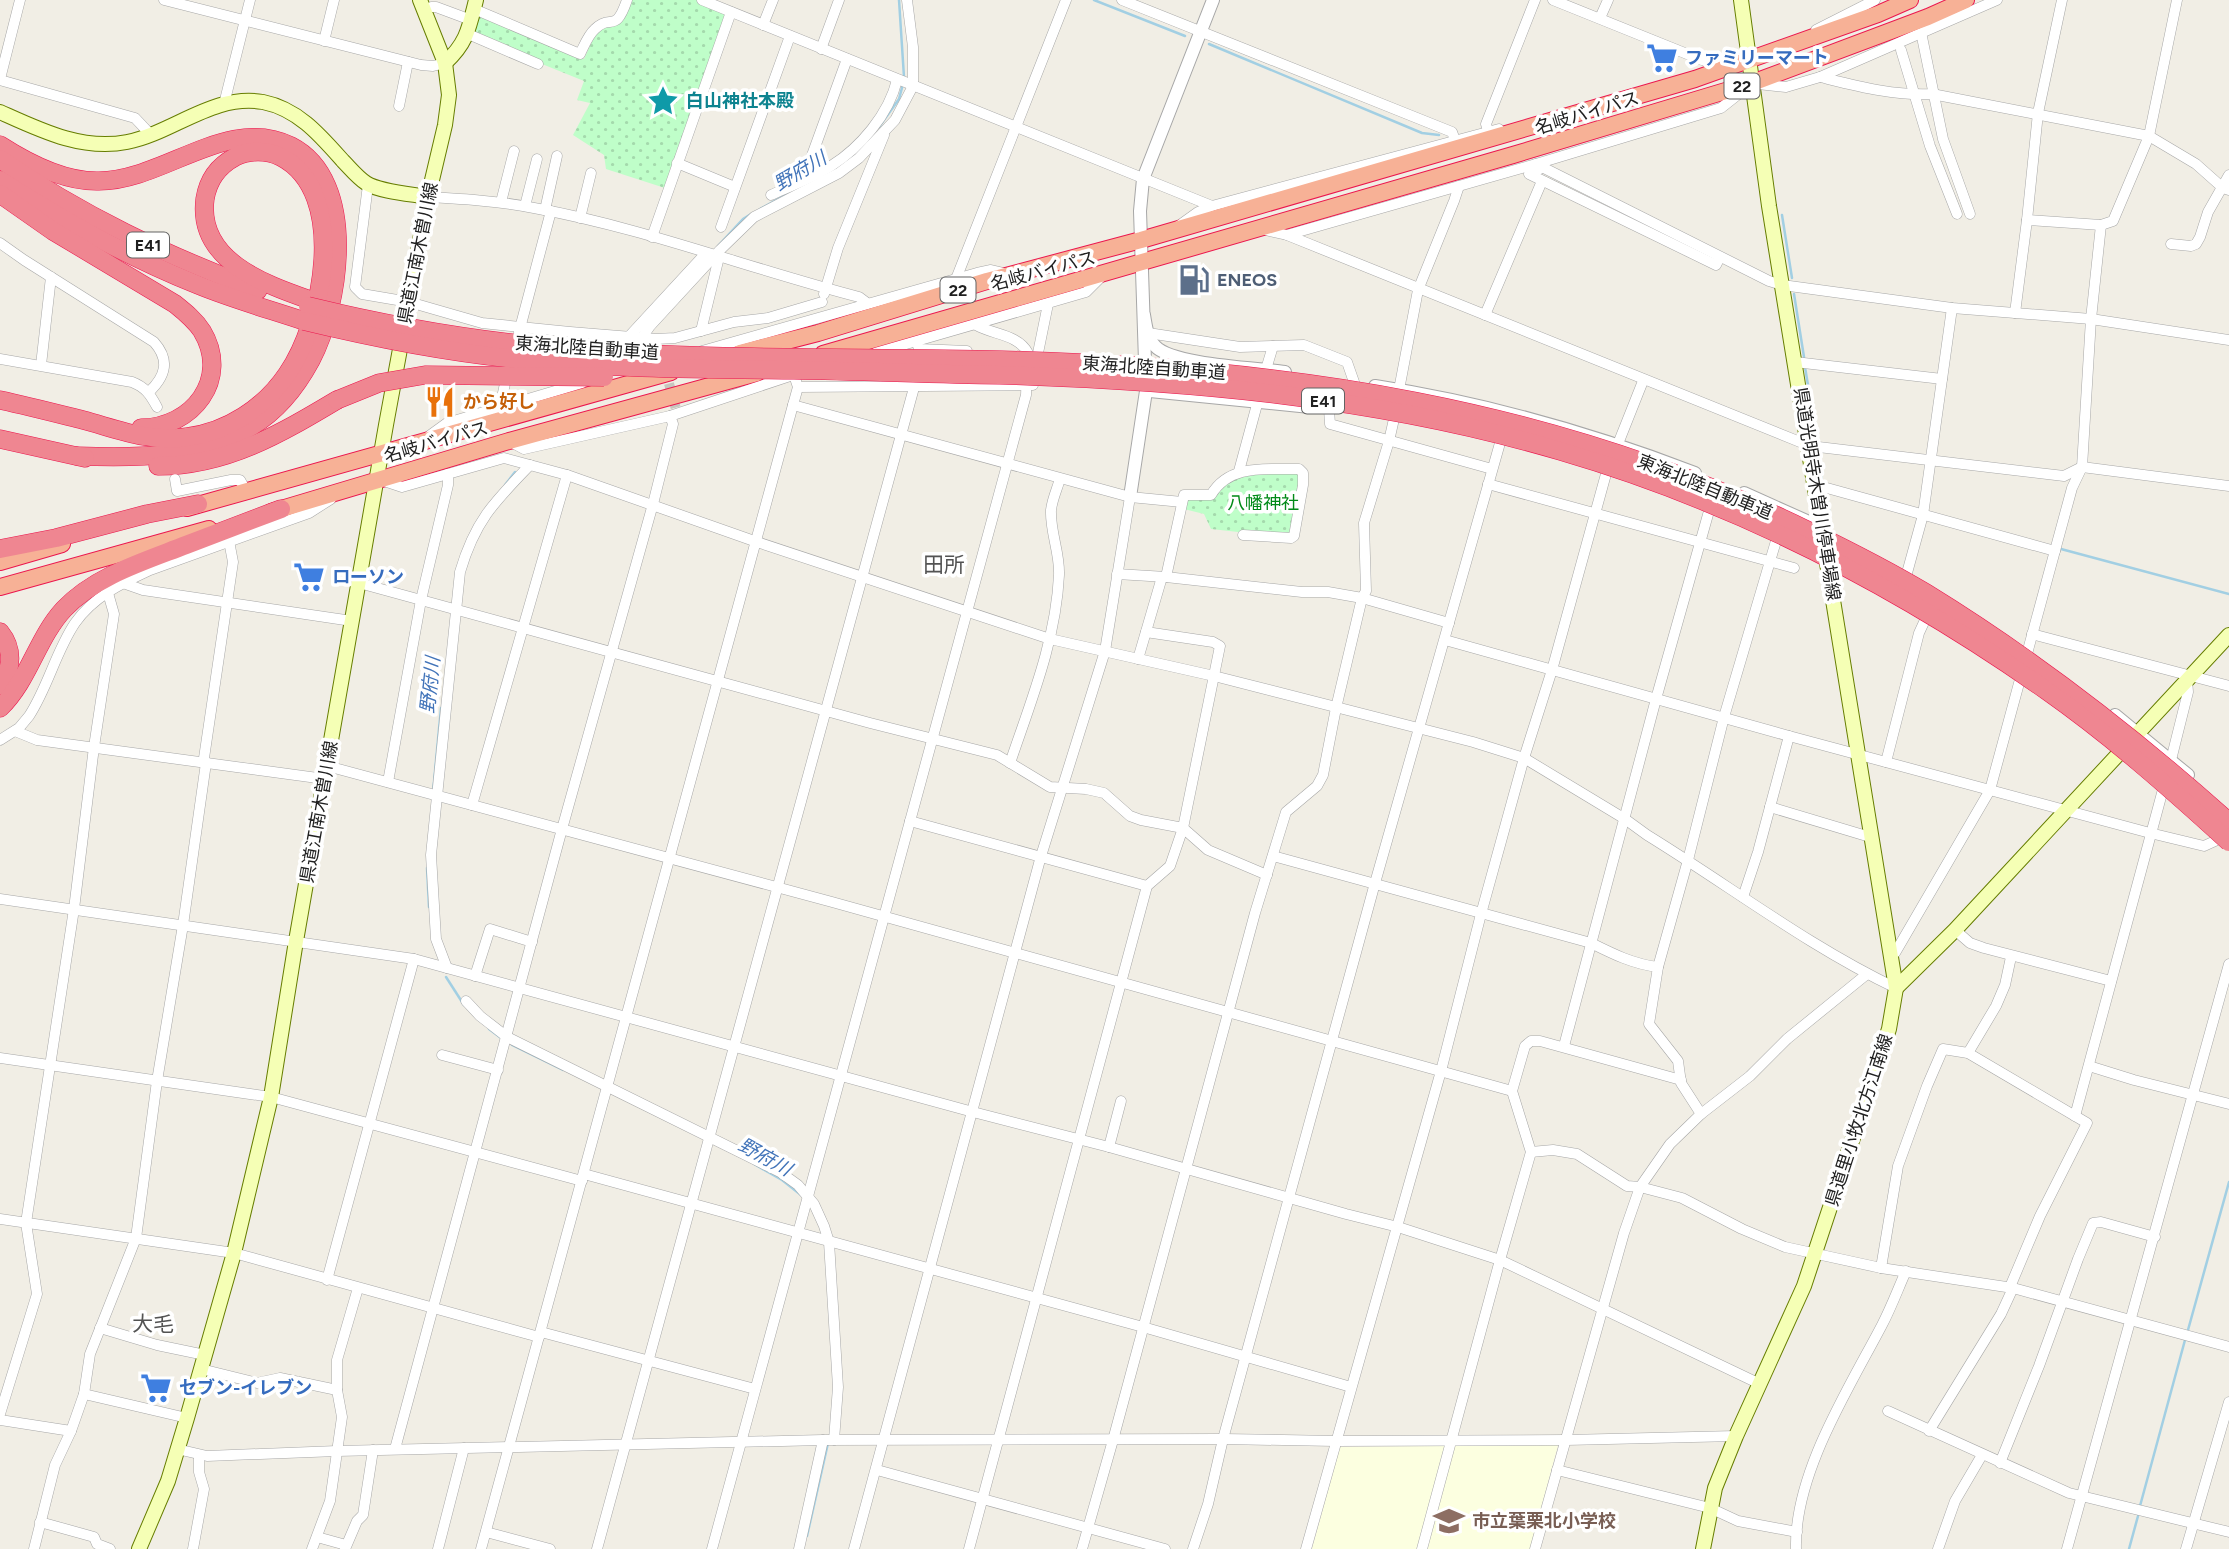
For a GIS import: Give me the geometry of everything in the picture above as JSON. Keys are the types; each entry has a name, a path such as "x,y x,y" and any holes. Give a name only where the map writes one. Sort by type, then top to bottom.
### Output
{"highway":[{"name":"名岐バイパス","path":"0,562 660,374 818,333 1010,275 1171,232 1518,132 1695,79 1878,14 1910,0"},
{"name":"名岐バイパス","path":"0,587 281,509 349,487 1009,299 1103,275 1752,83 1928,17 1966,0"},
{"path":"1,151 53,172 95,181 129,178 233,139 265,138 292,146 304,154 325,183 331,201 337,246 328,316 312,358 300,378 270,413 236,436 195,450 148,456 77,456"},
{"name":"東海北陸自動車道","path":"1,151 42,188 150,246 307,309 351,332 435,349 522,360 629,367 839,371 1105,380 1198,386 1335,402 1402,413 1483,430 1558,450 1705,501 1849,568 1915,605 2049,693 2112,741 2222,841"},
{"path":"0,401 153,438 171,439 208,433 244,416 275,390 293,364 308,334 320,286 323,239 320,216 309,183 287,160 262,152 238,155 226,162 210,182 205,214 212,238 227,258 251,276 307,309"},
{"name":"東海北陸自動車道","path":"0,180 43,208 146,262 199,285 405,327 523,344 631,352 1017,361 1196,370 1337,386 1408,398 1557,433 1639,459 1712,487 1852,552 1922,591 1988,632 2088,704 2229,822"},
{"path":"0,194 65,238 175,304 202,331 208,345 211,360 206,389 199,402 177,421 151,428 85,421"},
{"path":"4,441 114,463 163,466 211,461 232,455 263,442 337,400 379,383 425,375 631,378 839,371"},
{"path":"0,549 198,504"},
{"path":"0,708 12,695 54,622 75,598 141,562 281,509"},
{"path":"0,632 8,646 10,664 0,685"}],"main road":[{"name":"県道光明寺木曽川停車場線","path":"1741,0 1782,285 1896,988"},
{"name":"県道江南木曽川線","path":"139,1549 168,1480 187,1418 234,1253 271,1097 408,302 445,125 449,95 445,63 422,5"},
{"path":"445,63 458,51 472,16"},
{"path":"0,112 56,136 83,142 125,142 151,135 224,104 262,102 288,110 309,125 368,185 428,197"},
{"path":"1896,988 1955,930 2229,635"},
{"name":"県道里小牧北方江南線","path":"1703,1549 1718,1479 1796,1305 1814,1254 1889,1029 1896,988"}],"street":[{"path":"20,0 0,80 135,118 151,135"},
{"path":"164,0 408,62 433,66 445,63"},
{"path":"224,104 250,0"},
{"path":"324,41 334,0"},
{"path":"422,5 472,16 580,54 593,30 617,21 627,0"},
{"path":"702,0 1212,206"},
{"path":"763,25 773,0"},
{"path":"821,49 839,0"},
{"path":"771,195 832,165 869,131 894,92 904,83 913,47 907,0"},
{"path":"956,279 1066,0"},
{"path":"1122,0 1452,132 1455,140"},
{"path":"855,1549 1041,856 1105,651 1146,391 1140,211 1143,178 1213,0"},
{"path":"1488,131 1486,124 1535,0"},
{"path":"1553,0 1702,60 1749,60"},
{"path":"1600,19 1608,0"},
{"path":"1774,50 1875,0"},
{"path":"1287,235 1458,186 1539,166 1721,108 1752,83 1786,87 1820,77 1997,0"},
{"path":"2015,313 2028,220 2038,113 2062,0"},
{"path":"2028,220 2101,225 2113,221 2149,136 2177,0"},
{"path":"652,237 731,12"},
{"path":"472,16 537,64"},
{"path":"721,227 790,36"},
{"path":"1922,37 1943,139 1970,214"},
{"path":"1901,50 1930,146 1957,214"},
{"path":"803,180 847,59"},
{"path":"399,106 408,62"},
{"path":"1820,77 1867,89 1913,95 1932,94 2149,136 2196,164 2226,189"},
{"path":"634,339 712,255 754,217 839,173 859,158 895,120 910,95 904,83"},
{"path":"1171,232 1184,220 1212,206 1488,131 1501,128 1518,132"},
{"path":"823,316 822,302 838,248 885,131"},
{"path":"501,202 514,151"},
{"path":"503,393 548,211 558,156"},
{"path":"525,206 537,159"},
{"path":"677,163 735,187"},
{"path":"1539,166 1529,174 1716,265 1720,257"},
{"path":"1539,166 1769,281 1782,285 1952,308 2091,319 2229,340"},
{"path":"580,218 590,173"},
{"path":"2171,244 2196,244 2208,212 2226,189 2229,175"},
{"path":"1485,315 1542,181"},
{"path":"368,185 355,287 362,294 408,302 482,323 634,339 658,344 734,322 768,318 822,302"},
{"path":"1082,1549 1228,1012 1286,812 1317,786 1324,775 1336,708 1362,598 1366,591 1364,523 1394,419 1418,290 1458,186"},
{"path":"428,197 501,202 580,218 859,298 867,303"},
{"path":"1890,954 1895,953 1990,790 2072,488 2082,467 2091,319 2101,225"},
{"path":"1260,228 1287,235 1643,381 1810,446 2064,476 2082,467 2229,486"},
{"path":"0,243 155,342 163,352 165,365 156,386 149,392"},
{"path":"701,331 712,255"},
{"path":"420,442 447,423 572,385 730,344 991,270 1010,275"},
{"path":"509,441 524,449 674,413 794,375 918,346 976,325 1086,292 1103,275"},
{"path":"41,365 51,277"},
{"path":"712,1549 965,612 1008,463 1033,353 1048,304"},
{"path":"1907,573 1923,515 1952,308"},
{"path":"1144,315 1148,333 1157,348 1178,358 1399,390 1509,412 1617,444 1719,482 1822,528 1907,573 2028,650 2139,733 2229,812"},
{"path":"976,325 1019,341 1033,353"},
{"path":"1148,333 1240,347 1304,345 1347,362 1354,383"},
{"path":"918,346 1086,355 1145,364"},
{"path":"597,1549 915,384 918,346"},
{"path":"1239,471 1273,346"},
{"path":"0,359 132,382 149,392 157,407"},
{"path":"1795,362 1942,379"},
{"path":"481,1549 757,542 798,387 794,375"},
{"path":"1306,1549 1398,1227 1481,914 1524,758 1552,670 1594,513 1617,444 1643,381"},
{"path":"798,387 915,384 1082,386 1258,401 1394,419 1500,443 1606,474 1709,511 1776,541 1829,566 1925,620 2019,681 2117,755 2222,841 2229,853"},
{"path":"793,405 1130,497 1182,502"},
{"path":"1329,410 1330,424 1492,469"},
{"path":"395,1449 653,505 674,413"},
{"path":"1193,1549 1208,1504 1223,1439 1375,883 1500,443"},
{"path":"377,479 402,487 504,458 567,475 757,542 1050,639 1214,676 1474,742 1524,758 1625,819 1867,974 1896,988"},
{"path":"447,968 436,939 430,855 433,794 453,609 460,572 474,532 490,508 530,465"},
{"path":"1138,659 1164,577 1184,495 1211,495 1217,485 1239,471 1299,469 1303,473 1303,485 1294,536 1243,535"},
{"path":"388,782 421,600 448,485 448,474"},
{"path":"472,805 567,475"},
{"path":"175,479 177,491 240,480 246,491"},
{"path":"1010,763 1050,639 1059,575 1051,508 1060,479"},
{"path":"1488,484 1794,568"},
{"path":"1816,485 2055,551"},
{"path":"0,740 15,731 37,704 74,624 95,600 150,570 309,513 349,487"},
{"path":"1564,1046 1709,511"},
{"path":"34,1549 55,1465 84,1394 90,1353 136,1238 233,562 229,541"},
{"path":"1701,1114 1681,1080 1678,1061 1649,1024 1658,967 1724,717 1776,541"},
{"path":"1117,574 1302,592 1328,592 1362,598 1449,623"},
{"path":"123,583 143,590 352,621"},
{"path":"359,583 997,755 1050,787 1104,793 1130,816 1183,828 1208,850 1268,874"},
{"path":"0,1414 37,1294 26,1223 74,909 114,614 108,593"},
{"path":"1886,762 1919,633 1925,620"},
{"path":"969,1549 1147,886 1170,866 1183,828 1220,646 1213,642 1146,632"},
{"path":"2032,634 2189,678 2229,686"},
{"path":"1445,640 2150,833 2204,846 2222,841"},
{"path":"2075,1116 2171,760 2189,678"},
{"path":"15,731 37,740 206,763 326,773 388,782 1512,1091"},
{"path":"1744,897 1789,736"},
{"path":"1770,807 1870,837"},
{"path":"910,821 1147,886"},
{"path":"1273,856 1591,943 1618,957 1658,967"},
{"path":"0,899 414,959 1109,1147 1398,1227 1500,1260 1760,1384"},
{"path":"475,976 490,929 532,942"},
{"path":"1955,930 1970,943 2011,957 2110,981"},
{"path":"1968,1053 1996,1006 2005,985 2011,957"},
{"path":"327,1280 414,959"},
{"path":"2067,1549 2229,964"},
{"path":"1535,1549 1624,1233 1640,1187 1670,1144 1701,1114 1750,1076 1787,1039 1867,974"},
{"path":"467,1001 506,1040 790,1178 820,1215 826,1241 838,1387 828,1440 799,1549"},
{"path":"1422,1549 1531,1152 1512,1091 1525,1046 1531,1041 1540,1041 1564,1046 1681,1080"},
{"path":"1881,1268 1898,1166 1943,1049 1968,1053 2087,1124 2040,1216 2001,1314 1929,1431"},
{"path":"442,1055 498,1070"},
{"path":"0,1058 271,1097 475,1152 691,1204 1143,1327 1351,1387"},
{"path":"2089,1066 2229,1104"},
{"path":"1109,1147 1121,1101"},
{"path":"1531,1152 1553,1150 1577,1154 1627,1186 1682,1198 1742,1229 1785,1247 1881,1268 2011,1287 2229,1347"},
{"path":"0,1219 234,1253 358,1289 755,1389"},
{"path":"2000,1463 2093,1223 2101,1222 2155,1237"},
{"path":"1796,1549 1802,1500 1820,1445 1883,1323 1906,1271"},
{"path":"312,1549 330,1501 342,1417 337,1390 337,1360 358,1289"},
{"path":"100,1328 157,1345 257,1383 280,1378 337,1390"},
{"path":"84,1394 187,1418"},
{"path":"2186,1549 2229,1402"},
{"path":"1888,1411 2082,1498 2229,1532"},
{"path":"0,1420 71,1431"},
{"path":"177,1449 207,1457 395,1449 828,1440 1452,1441 1736,1436"},
{"path":"438,1549 464,1448"},
{"path":"317,1537 345,1547 356,1521 363,1515 373,1450"},
{"path":"193,1549 204,1489 199,1472 199,1455"},
{"path":"1938,1549 1955,1501 1982,1455"},
{"path":"877,1470 1166,1549"},
{"path":"1557,1470 1710,1508 1738,1521 1797,1532"},
{"path":"40,1522 94,1537 97,1544 110,1549"},
{"path":"486,1532 550,1549"}],"shaded area":[{"path":"1558,1445 1530,1549 1312,1549 1340,1447"}],"green space":[{"path":"628,0 697,0 726,10 668,189 606,169 604,155 573,135 590,103 577,100 584,81 468,34 473,14 584,59 597,30 617,21"},
{"name":"八幡神社","path":"1299,469 1301,475 1291,538 1211,529 1204,514 1184,509 1184,495 1211,495 1239,471"}],"waterway":[{"name":"野府川","path":"899,0 904,77"},
{"path":"1094,0 1185,36"},
{"path":"1209,44 1422,133 1439,135"},
{"name":"野府川","path":"879,127 899,99 903,84"},
{"name":"野府川","path":"760,209 800,187"},
{"name":"野府川","path":"718,246 751,214"},
{"path":"1782,215 1792,278"},
{"path":"1794,294 1804,357"},
{"path":"1805,367 1817,440"},
{"path":"1818,452 1822,483"},
{"name":"野府川","path":"505,485 515,472"},
{"path":"1825,490 1830,515"},
{"path":"2061,549 2229,594"},
{"name":"野府川","path":"433,792 441,708"},
{"name":"野府川","path":"427,868 429,907"},
{"name":"野府川","path":"446,977 464,1005"},
{"name":"野府川","path":"489,1029 501,1038"},
{"name":"野府川","path":"512,1045 563,1070"},
{"name":"野府川","path":"754,1164 801,1195"},
{"path":"2188,1330 2229,1182"},
{"path":"2140,1506 2185,1340"},
{"name":"野府川","path":"807,1536 828,1443"},
{"path":"2129,1549 2138,1516"}],"tunnel":[{"path":"665,369 676,409"}],"place":[{"name":"ファミリーマート","path":"1662,58"},
{"name":"白山神社本殿","path":"663,101"},
{"name":"ENEOS","path":"1194,280"},
{"name":"から好し","path":"440,402"},
{"name":"ローソン","path":"309,577"},
{"name":"セブン-イレブン","path":"156,1388"},
{"name":"市立葉栗北小学校","path":"1449,1521"}],"district":[{"name":"田所","path":"944,564"},
{"name":"大毛","path":"153,1323"}]}
